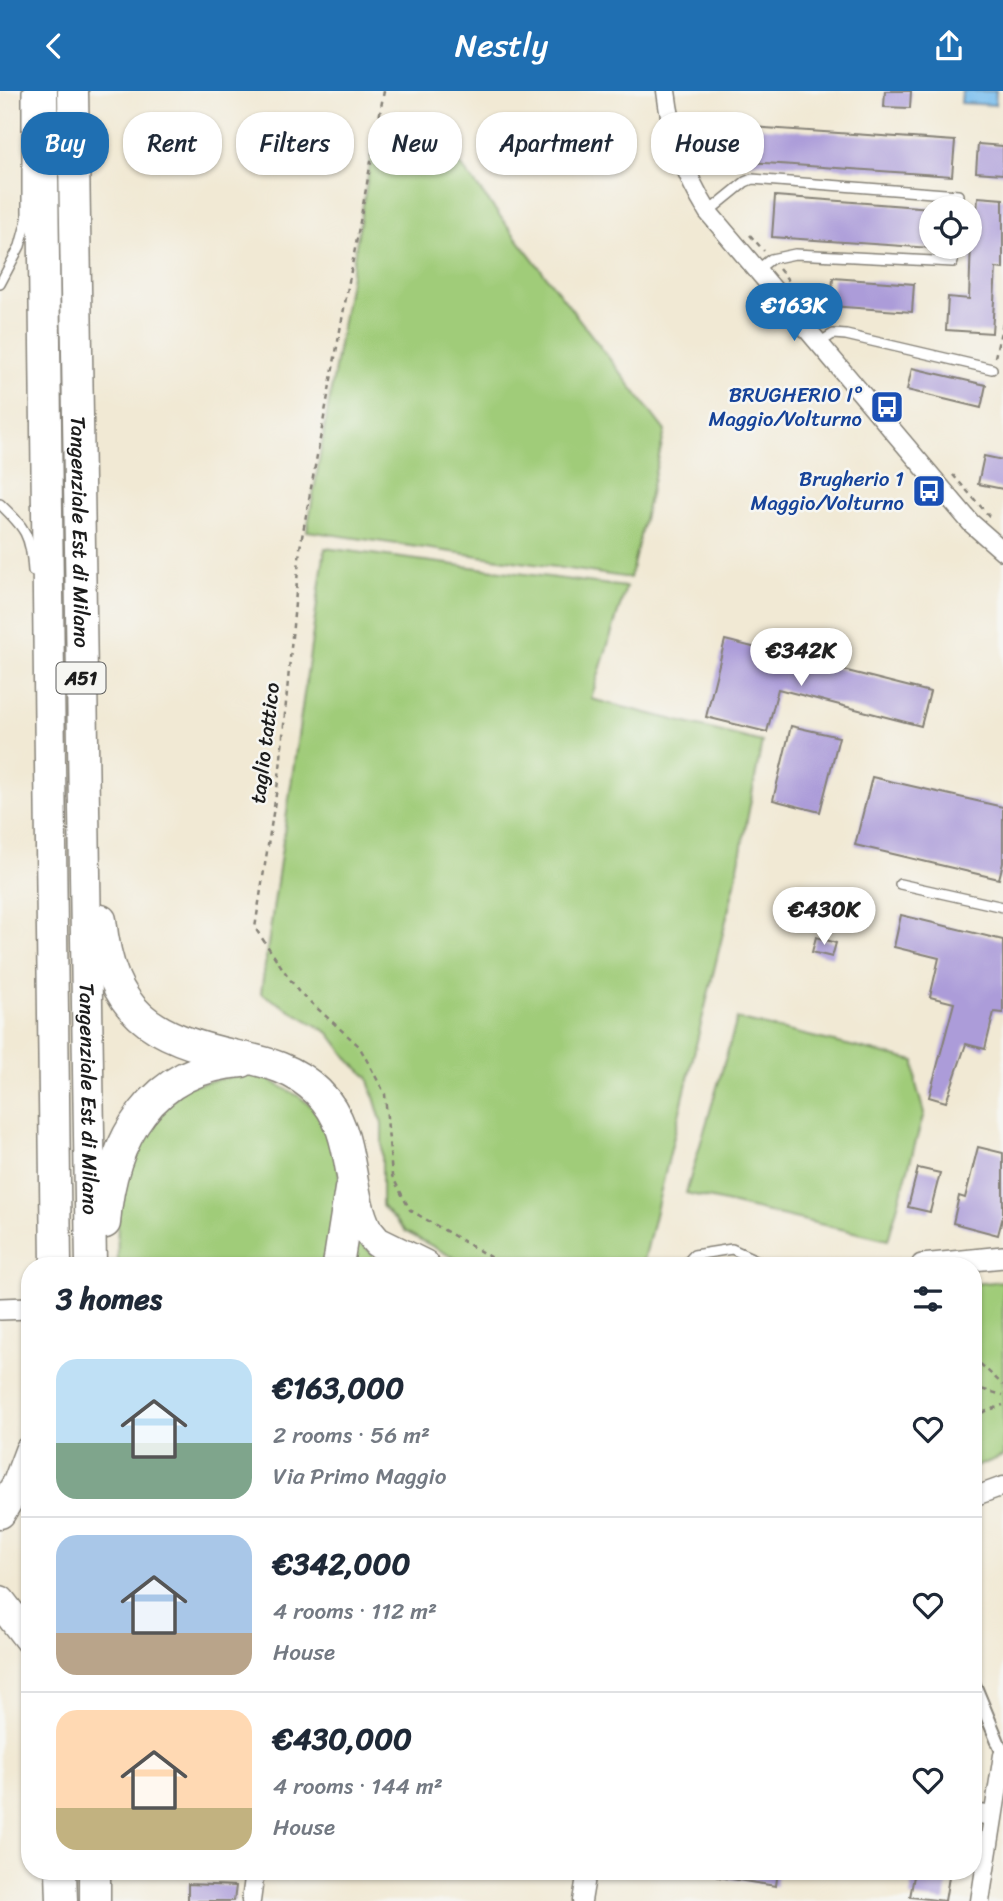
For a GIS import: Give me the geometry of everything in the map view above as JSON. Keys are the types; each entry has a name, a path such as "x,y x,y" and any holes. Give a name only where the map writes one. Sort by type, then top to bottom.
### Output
{"highway":[{"name":"Tangenziale Est di Milano","path":"43,91 56,1257"},
{"name":"Tangenziale Est di Milano","path":"73,91 91,1257"},
{"path":"81,692 96,815 102,935 117,985 142,1019 163,1035 211,1051 266,1062 298,1075 324,1098 342,1130 363,1222 379,1254"},
{"path":"105,1257 106,1213 112,1178 126,1140 150,1103 175,1081 205,1068 266,1062"},
{"path":"339,1257 352,1168"},
{"path":"0,1513 21,1475"},
{"path":"0,1601 21,1628"},
{"path":"95,1880 95,1901"}],"street":[{"path":"666,91 679,150 697,194 708,212 764,265 819,343 971,523 1003,551"},
{"path":"982,1259 1003,1257"},
{"path":"982,1494 1003,1486"},
{"path":"980,1901 1003,1754 982,1704"},
{"path":"982,1814 993,1816"},
{"path":"251,1901 254,1880"},
{"path":"582,1901 586,1880"}],"lane":[{"path":"0,285 20,246 26,225 27,91"},
{"path":"708,212 752,179 958,196"},
{"path":"764,265 795,254 953,262 953,259"},
{"path":"819,343 833,334 846,335 992,369"},
{"path":"0,504 22,525 29,537 34,579"},
{"path":"38,687 51,722"},
{"path":"900,884 1003,907"},
{"path":"692,1257 732,1248 751,1257"}],"path":[{"name":"taglio tattico","path":"384,91 300,548 280,769 255,928 298,991 359,1046 385,1094 392,1176 410,1210 490,1257"},
{"path":"746,230 764,265 807,302"},
{"path":"992,369 1003,323"},
{"path":"950,471 992,519"},
{"path":"982,1365 1003,1385"},
{"path":"982,1389 1003,1395"},
{"path":"982,1413 1003,1405"}],"green space":[{"path":"462,167 665,431 630,578 307,531 368,175 462,175"},
{"path":"325,548 626,587 591,699 762,742 735,883 645,1257 452,1257 406,1232 382,1206 382,1124 368,1077 351,1062 329,1033 261,993"},
{"path":"737,1019 915,1061 916,1084 924,1113 888,1240 686,1193"},
{"path":"255,1072 300,1097 319,1112 339,1162 340,1196 332,1245 325,1257 118,1257 119,1189 124,1168 152,1125 185,1086"},
{"path":"352,1232 374,1256 374,1257 346,1257"},
{"path":"1003,1281 1003,1456 982,1464 982,1283"}],"water":[{"path":"962,91 996,91 995,105 961,103"}],"building":[{"path":"885,91 911,91 910,108 884,107"},
{"path":"764,128 955,141 952,176 764,163"},
{"path":"978,144 1003,146 1003,174 976,172"},
{"path":"775,196 919,207 919,247 772,237"},
{"path":"982,197 1003,199 1003,269 996,268 992,333 946,330 948,297 969,299 970,259 982,259"},
{"path":"833,278 914,284 912,312 831,306"},
{"path":"912,368 986,385 981,408 907,390"},
{"path":"984,456 1003,460 1003,489 978,484"},
{"path":"725,640 930,692 921,726 778,689 767,732 706,717"},
{"path":"791,726 839,737 820,812 773,800"},
{"path":"872,777 1003,807 1003,863 999,879 855,845"},
{"path":"901,915 1003,940 1003,1013 994,1012 985,1049 966,1044 946,1102 929,1097 954,1003 930,997 939,958 894,947"},
{"path":"816,937 836,943 832,957 812,952"},
{"path":"978,1147 1003,1153 1003,1216 998,1235 953,1223 959,1196 965,1198"},
{"path":"918,1168 940,1173 930,1212 908,1207"},
{"path":"737,1880 777,1880 776,1886"},
{"path":"913,1880 948,1880 945,1901 910,1897"},
{"path":"188,1884 236,1886 234,1901 188,1901"}],"place":[{"name":"BRUGHERIO I° Maggio/Volturno","path":"887,407"},
{"name":"Brugherio 1 Maggio/Volturno","path":"929,491"}]}
